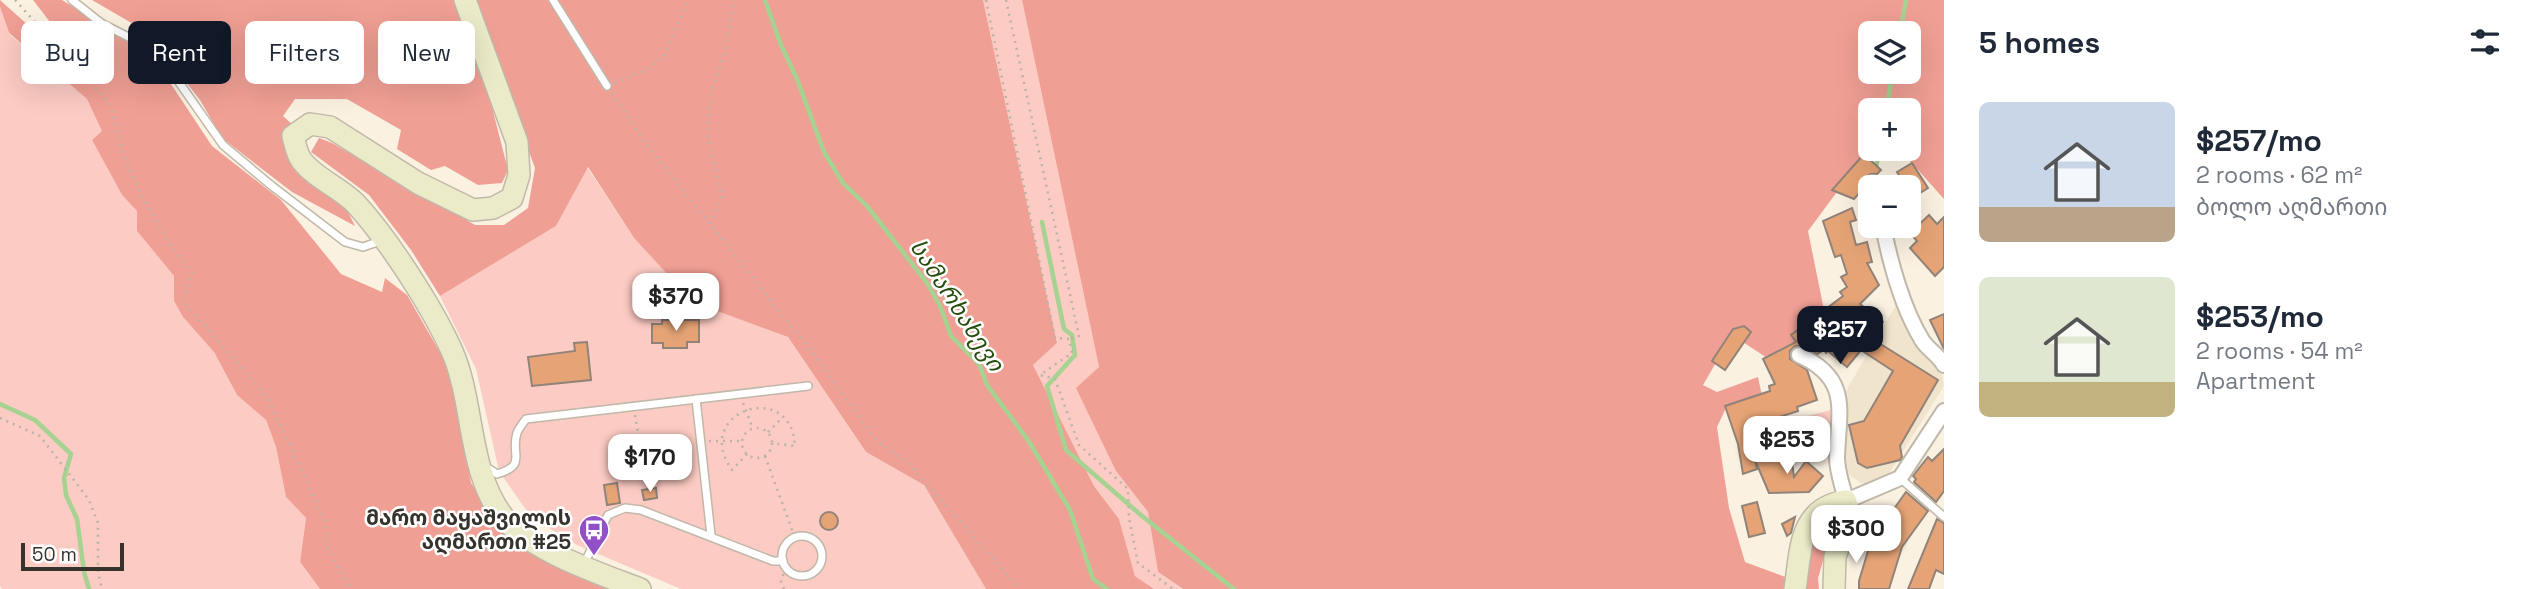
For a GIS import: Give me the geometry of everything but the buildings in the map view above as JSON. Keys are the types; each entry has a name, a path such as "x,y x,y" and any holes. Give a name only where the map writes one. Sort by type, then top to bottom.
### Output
{"main road":[{"path":"465,0 517,142 519,175 512,198 493,208 473,209 418,183 330,127 310,124 293,136 301,161 355,203 384,239 425,303 452,353 462,381 479,463 494,503 512,527 560,555 640,589"},
{"path":"1795,589 1797,563 1807,530 1819,510 1833,503 1846,501 1849,517 1835,557 1834,589"}],"street":[{"path":"1886,238 1913,324 1924,343 1944,365"},
{"path":"1799,355 1815,362 1831,380 1839,397 1841,424 1837,460 1846,501 1900,478 1944,411"}],"lane":[{"path":"72,0 101,23 142,44 155,54 169,68 223,145 345,242 363,247 384,239"},
{"path":"553,0 607,86"},
{"path":"479,463 497,474 510,470 517,460 516,434 526,419 808,386"},
{"path":"696,399 711,535"},
{"path":"1900,478 1944,517"},
{"path":"584,565 608,515 625,508 641,510 785,564"},
{"path":"804,536 815,541 821,552 820,565 804,576 791,572 785,564 784,549 795,538 804,536"}],"path":[{"path":"15,0 110,104 124,157 144,199 170,244 192,272 183,301 267,397 325,520 328,548 350,589"},
{"path":"688,0 664,55 646,70 607,86 643,140 822,365 878,442 908,463 1020,589"},
{"path":"710,224 722,196 707,135 711,94 725,51 734,0"},
{"path":"986,0 1055,338 1069,339 1079,336 1006,0"},
{"path":"1069,339 1072,353 1040,375 1053,379 1079,445 1128,489 1129,518 1138,563 1173,589"},
{"path":"740,394 753,429"},
{"path":"634,406 640,446 637,450 638,456 642,459 648,458 651,452 649,447 640,446"},
{"path":"747,454 732,470 722,448 727,424 746,410 760,407 772,410 783,416 791,426 795,446 772,443"},
{"path":"768,433 783,416"},
{"path":"0,418 40,436 89,500 96,515 99,538 98,572 102,589"},
{"path":"765,456 756,458 747,454 742,441 747,432 761,429 768,433 772,443"},
{"path":"772,443 765,456 795,538"},
{"path":"784,589 781,582 785,564"}],"shaded area":[{"path":"0,0 23,21 21,21 21,43 9,33"},
{"path":"33,0 62,0 96,21 49,21"},
{"path":"92,0 457,0 465,21 378,21 378,84 475,84 475,50 508,170 502,183 478,185 445,166 431,170 397,149 401,130 347,99 295,99 283,116 294,126 286,150 302,178 346,208 355,226 292,192 222,138 188,84 231,84 231,21 128,21"},
{"path":"473,0 983,0 1057,343 1033,365 1094,486 1119,519 1135,576 1154,589 986,589 924,485 866,452 788,337 693,302 634,238 588,167 556,226 440,296 411,250 369,195 311,152 319,138 332,143 475,225 504,225 528,208 535,168"},
{"path":"983,0 1022,0 1099,367 1116,471 1148,512 1158,572 1182,589 1154,589 1135,576 1119,519 1094,486 1033,365 1057,343"},
{"path":"1022,0 1944,0 1944,199 1909,161 1921,161 1921,98 1858,98 1860,161 1808,231 1824,310 1778,365 1732,335 1703,385 1717,392 1758,377 1762,396 1725,410 1717,427 1729,508 1745,562 1796,581 1807,544 1822,516 1833,518 1818,578 1819,589 1183,589 1158,572 1148,512 1116,471 1076,388 1099,367"},
{"path":"0,7 9,34 21,44 21,84 69,84 87,99 103,131 92,140 122,195 137,211 137,231 174,276 174,301 183,317 214,352 237,395 266,420 276,447 286,497 306,518 300,562 320,589 2,589"},
{"path":"114,33 128,41 128,84 171,84 212,146 281,200 341,274 382,292 385,278 407,295 442,356 456,392 471,483 485,504 627,589 320,589 300,562 306,518 286,497 276,447 266,420 237,395 214,352 183,317 174,301 174,276 137,231 137,211 122,195 92,140 102,131 87,99 69,84 114,84"},
{"path":"587,167 634,238 693,301 788,337 866,452 924,485 986,589 681,589 577,545 531,517 499,471 476,369 440,296 556,226"},
{"path":"1899,300 1908,332 1941,370 1944,386 1888,475 1862,484 1851,476 1845,467 1841,450 1843,396"},
{"path":"1834,409 1831,453 1805,437 1797,419"}],"waterway":[{"name":"სამარხახევი","path":"765,0 824,152 843,183 867,206 927,283 940,306 951,336 979,364 987,385 1028,440 1070,510 1093,579 1107,589"},
{"path":"1902,21 1906,0"},
{"path":"1888,98 1891,84"},
{"path":"1876,168 1877,161"},
{"path":"1042,222 1064,329 1072,335 1075,355 1047,386 1066,450 1142,516 1234,589"},
{"path":"0,404 35,420 71,454 64,478 66,495 77,519 89,589"}],"place":[{"name":"მარო მაყაშვილის აღმართი #25","path":"594,557"}]}
